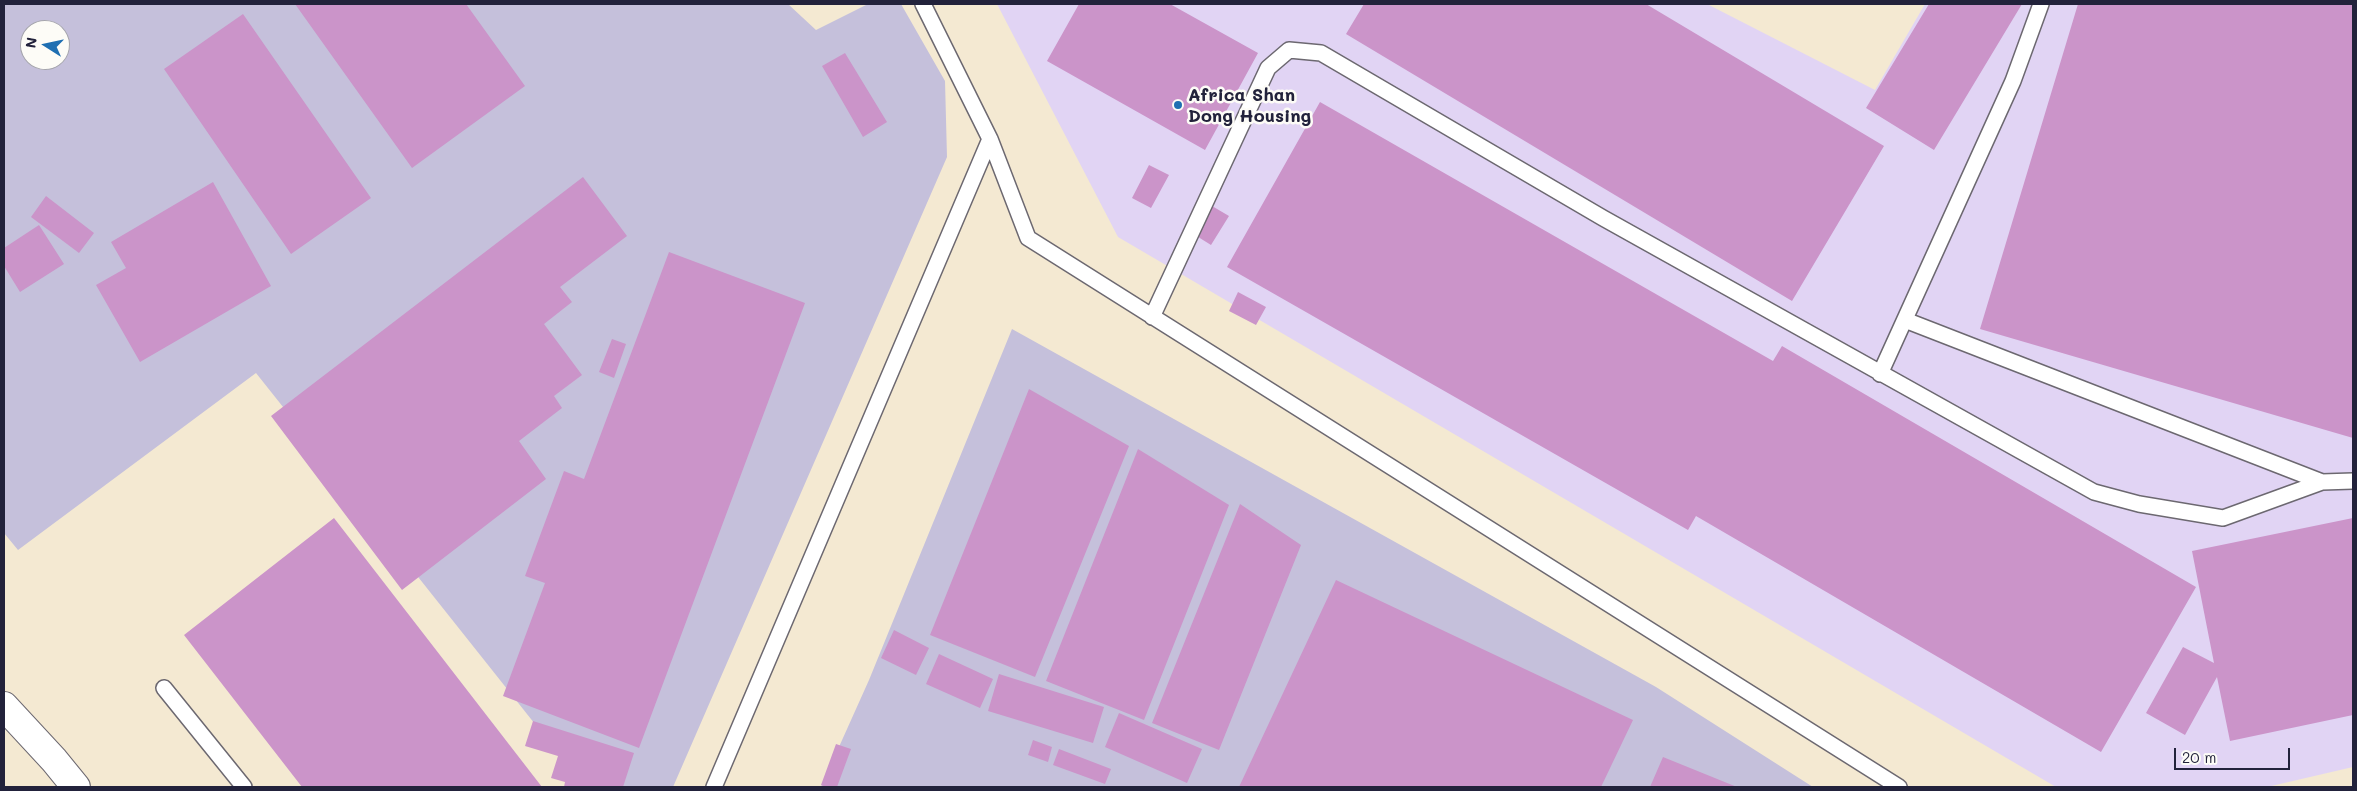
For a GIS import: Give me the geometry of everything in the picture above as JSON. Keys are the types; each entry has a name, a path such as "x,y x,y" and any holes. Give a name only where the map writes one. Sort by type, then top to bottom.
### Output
{"street":[{"path":"4,706 76,787"}],"lane":[{"path":"923,4 990,139 1028,238 1900,787"},
{"path":"1880,374 2013,81 2041,4"},
{"path":"1152,317 1268,68 1289,50 1321,53 1603,218 2094,492 2139,504 2223,518 2322,482 2353,481"},
{"path":"714,787 990,139"},
{"path":"1905,320 2322,482"},
{"path":"164,688 244,787"}],"shaded area":[{"path":"4,4 788,4 816,30 868,4 901,4 945,81 947,157 673,787 585,787 256,373 18,550 4,533"},
{"path":"997,4 1707,4 1875,90 1925,4 2353,4 2353,767 2267,787 2056,787 1118,237"},
{"path":"1012,329 1656,687 1813,787 821,787 869,680"}],"building":[{"path":"295,4 466,4 525,86 412,168"},
{"name":"Africa Shan Dong Housing","path":"1079,4 1170,4 1258,53 1205,150 1047,61"},
{"path":"1364,4 1646,4 1884,146 1792,301 1346,34"},
{"path":"1929,4 2022,4 1934,150 1866,108"},
{"path":"2078,4 2353,4 2353,438 1980,329"},
{"path":"243,14 371,198 291,254 164,69"},
{"path":"845,53 887,122 863,137 822,66"},
{"path":"1320,102 1773,361 1782,346 2196,587 2101,752 1696,516 1688,530 1227,267"},
{"path":"1149,165 1169,175 1151,208 1132,198"},
{"path":"583,177 627,236 560,287 572,302 544,324 582,375 554,396 562,408 519,441 546,479 402,590 271,416"},
{"path":"213,182 271,286 140,362 96,285 126,268 111,242"},
{"path":"46,196 94,233 79,253 31,217"},
{"path":"1212,206 1229,216 1211,245 1195,235"},
{"path":"39,225 64,264 20,292 4,266 4,248"},
{"path":"669,252 805,303 639,748 503,696 545,583 525,576 564,471 584,479"},
{"path":"1238,292 1266,307 1256,325 1229,311"},
{"path":"612,339 626,344 614,378 599,372"},
{"path":"1029,389 1129,446 1035,677 930,635"},
{"path":"1138,449 1229,505 1144,720 1046,681"},
{"path":"1240,504 1301,545 1219,750 1152,723"},
{"path":"334,518 542,787 302,787 184,635"},
{"path":"2353,518 2353,715 2230,741 2217,677 2185,735 2146,713 2183,647 2214,663 2192,551"},
{"path":"1336,580 1633,720 1601,787 1239,787"},
{"path":"894,630 929,648 916,675 881,658"},
{"path":"939,654 993,679 980,708 926,684"},
{"path":"999,674 1104,707 1093,743 988,711"},
{"path":"1119,713 1202,749 1187,783 1105,747"},
{"path":"533,721 634,753 623,787 564,787 565,782 551,778 558,756 525,746"},
{"path":"1033,740 1052,747 1048,762 1028,755"},
{"path":"836,744 851,749 837,787 826,787 821,785"},
{"path":"1059,749 1111,769 1105,784 1053,765"},
{"path":"1663,757 1737,787 1650,787"}],"place":[{"name":"Africa Shan Dong Housing","path":"1178,105"}]}
